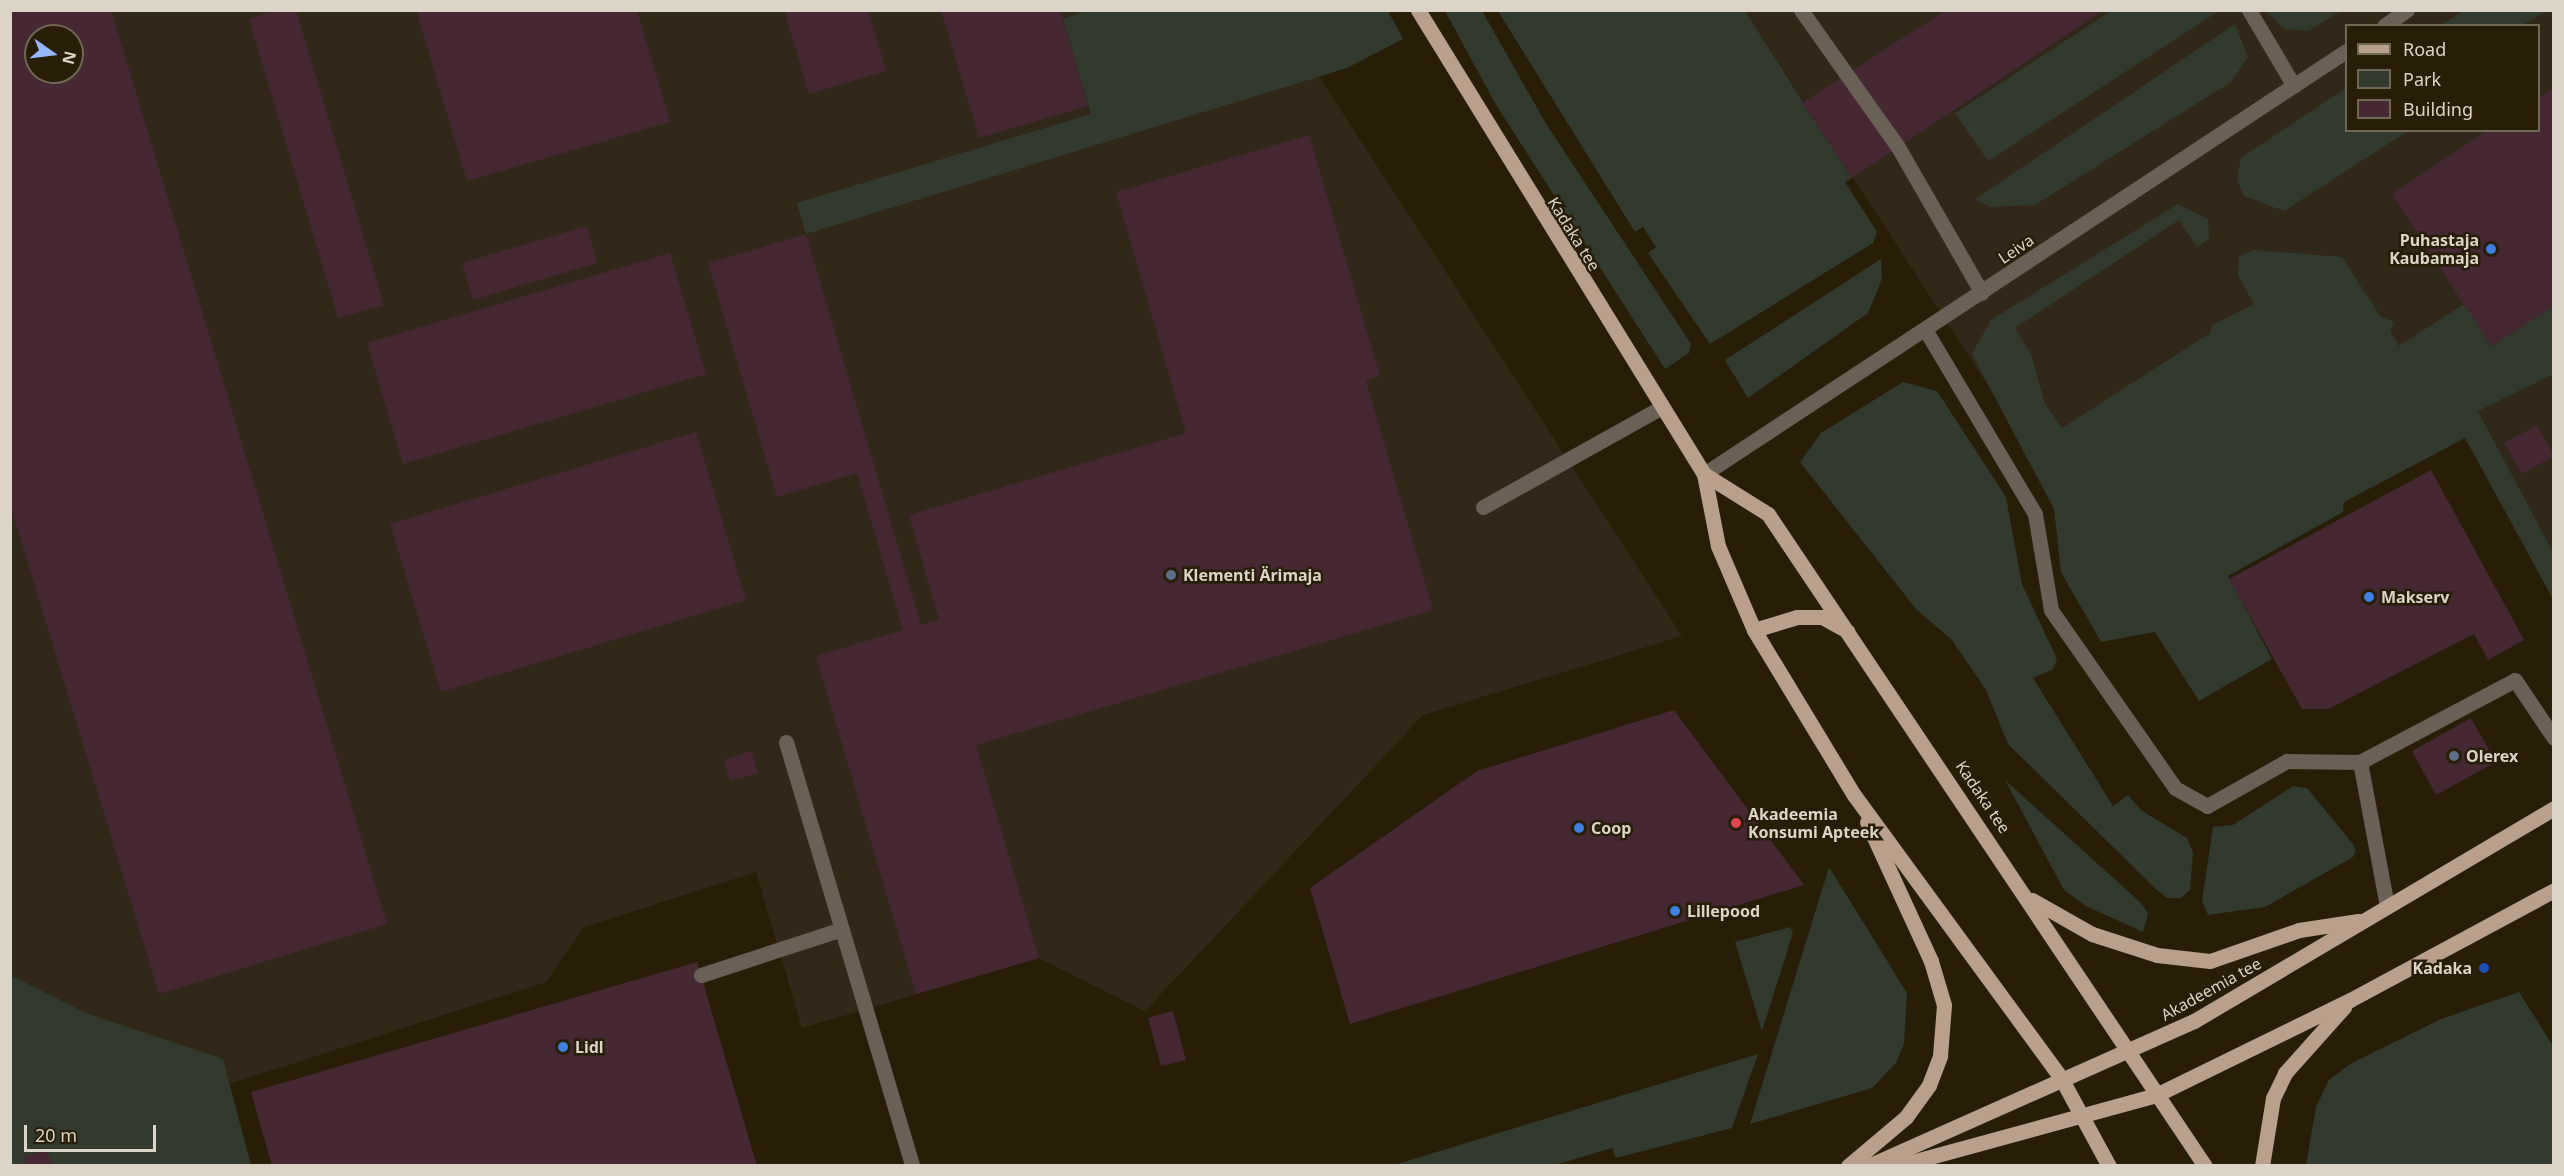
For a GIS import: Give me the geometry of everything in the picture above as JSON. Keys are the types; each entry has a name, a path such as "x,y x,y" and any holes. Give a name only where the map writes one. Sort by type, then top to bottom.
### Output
{"main road":[{"name":"Kadaka tee","path":"1418,10 1660,408 1704,474 1718,546 1754,630 1854,795 2061,1078 2084,1114 2109,1166"},
{"name":"Kadaka tee","path":"1704,474 1768,514 2030,898 2128,1053 2205,1166"},
{"path":"1754,630 1797,617 1822,617 1850,633"},
{"path":"1848,1166 1906,1117 1929,1085 1940,1056 1944,1005 1931,961 1854,795"},
{"name":"Akadeemia tee","path":"1868,1166 2061,1078 2128,1053 2194,1021 2553,808"},
{"path":"1898,1166 2156,1095 2350,1000 2553,890"},
{"path":"2030,898 2092,934 2157,955 2210,961 2299,930 2367,919"},
{"path":"2262,1166 2273,1098 2285,1074 2350,1000"}],"lane":[{"path":"1801,10 1898,147 1982,293"},
{"path":"2249,10 2294,86"},
{"path":"2387,24 2407,10"},
{"name":"Leiva","path":"1704,474 1926,331 2345,52"},
{"path":"1926,331 2035,514 2051,610 2175,788 2207,806 2288,761 2360,762 2515,680 2553,738"},
{"path":"1483,507 1660,408"},
{"path":"786,742 912,1166"},
{"path":"2360,762 2387,906"},
{"path":"701,975 842,929"}],"shaded area":[{"path":"11,11 1290,11 1310,63 1682,636 1423,715 1145,1011 1039,958 802,1028 756,872 584,927 546,982 229,1084 11,1009"},
{"path":"1745,11 2553,11 2553,552 2478,411 2124,595"}],"green space":[{"path":"2463,10 2546,11 2525,24 2443,24"},
{"path":"1085,11 1388,11 1403,39 1347,68 806,234 797,203 1091,114 1063,19"},
{"path":"1445,11 1482,11 1545,122 1691,344 1689,353 1665,369 1495,103"},
{"path":"1498,11 1745,11 1852,178 1845,182 1877,232 1873,243 1710,344 1648,253 1656,247 1643,227 1635,232"},
{"path":"2111,11 2219,11 1988,161 1955,113"},
{"path":"2265,11 2341,11 2308,31 2285,29"},
{"path":"2235,24 2248,57 2231,82 2035,205 1989,207 1975,199"},
{"path":"2345,89 2345,132 2406,132 2284,211 2244,196 2237,179 2241,158"},
{"path":"2178,204 2208,219 2209,239 2197,247 2179,220 2015,328 2031,354 2045,404 2062,428 2210,333 2212,325 2254,304 2238,275 2239,256 2254,250 2342,257 2381,317 2394,322 2390,331 2399,346 2464,304 2492,346 2553,306 2553,374 2478,411 2553,552 2553,599 2465,438 2344,502 2343,512 2228,576 2272,659 2199,701 2155,632 2101,642 2061,572 2054,509 1972,354 1991,320"},
{"path":"1881,259 1882,279 1868,313 1748,398 1725,360"},
{"path":"1903,382 1937,391 2006,497 2022,584 2057,659 2053,669 2033,678 2113,806 2128,795 2142,811 2187,838 2193,853 2190,890 2181,898 2167,898 2157,890 2008,744 1986,690 1952,640 1916,609 1800,462 1821,433"},
{"path":"2005,780 2141,903 2148,914 2143,932 2086,906 2064,890"},
{"path":"2293,786 2307,788 2352,843 2356,851 2353,857 2265,907 2208,915 2202,901 2213,827 2233,825"},
{"path":"1829,867 1907,993 1904,1044 1896,1063 1872,1088 1750,1124"},
{"path":"1790,927 1793,933 1762,1031 1735,942"},
{"path":"10,975 88,1014 223,1059 251,1165 11,1165"},
{"path":"2519,992 2553,1046 2553,1165 2306,1165 2316,1107 2329,1080 2350,1064 2441,1019"},
{"path":"1758,1054 1732,1128 1616,1158 1612,1148 1555,1165 1394,1165"}],"building":[{"path":"10,10 111,10 387,924 159,994 10,504"},
{"path":"276,10 296,10 384,305 338,318 249,19"},
{"path":"416,10 637,10 670,122 467,181"},
{"path":"784,10 868,10 886,71 809,94"},
{"path":"941,10 1060,10 1088,106 979,138"},
{"path":"1946,10 2104,10 1852,178 1802,103"},
{"name":"Puhastaja Kaubamaja","path":"2554,88 2554,306 2491,346 2392,194 2485,132 2540,132 2540,97"},
{"path":"1309,135 1380,376 1366,381 1433,610 976,745 1039,958 916,994 816,656 903,630 857,473 777,497 708,263 806,234 921,625 939,620 909,515 1186,433 1116,192"},
{"path":"587,226 597,263 473,300 462,263"},
{"path":"670,253 706,374 403,464 367,343"},
{"path":"2537,425 2554,456 2522,474 2504,443"},
{"path":"696,432 746,600 441,692 390,524"},
{"name":"Makserv","path":"2431,470 2524,640 2488,660 2474,634 2328,709 2302,709 2229,579"},
{"name":"Coop","path":"1674,710 1804,885 1350,1024 1310,888 1477,771"},
{"name":"Olerex","path":"2471,718 2496,762 2436,795 2412,751"},
{"path":"751,751 758,773 730,781 724,760"},
{"name":"Lidl","path":"697,962 757,1166 272,1166 251,1092"},
{"path":"1173,1011 1186,1060 1161,1066 1148,1018"},
{"path":"47,1150 52,1166 26,1166 24,1156"}],"place":[{"name":"Puhastaja Kaubamaja","path":"2491,249"},
{"name":"Klementi Ärimaja","path":"1171,575"},
{"name":"Makserv","path":"2369,597"},
{"name":"Olerex","path":"2454,756"},
{"name":"Akadeemia Konsumi Apteek","path":"1736,823"},
{"name":"Coop","path":"1579,828"},
{"name":"Lillepood","path":"1675,911"},
{"name":"Kadaka","path":"2484,968"},
{"name":"Lidl","path":"563,1047"}]}
